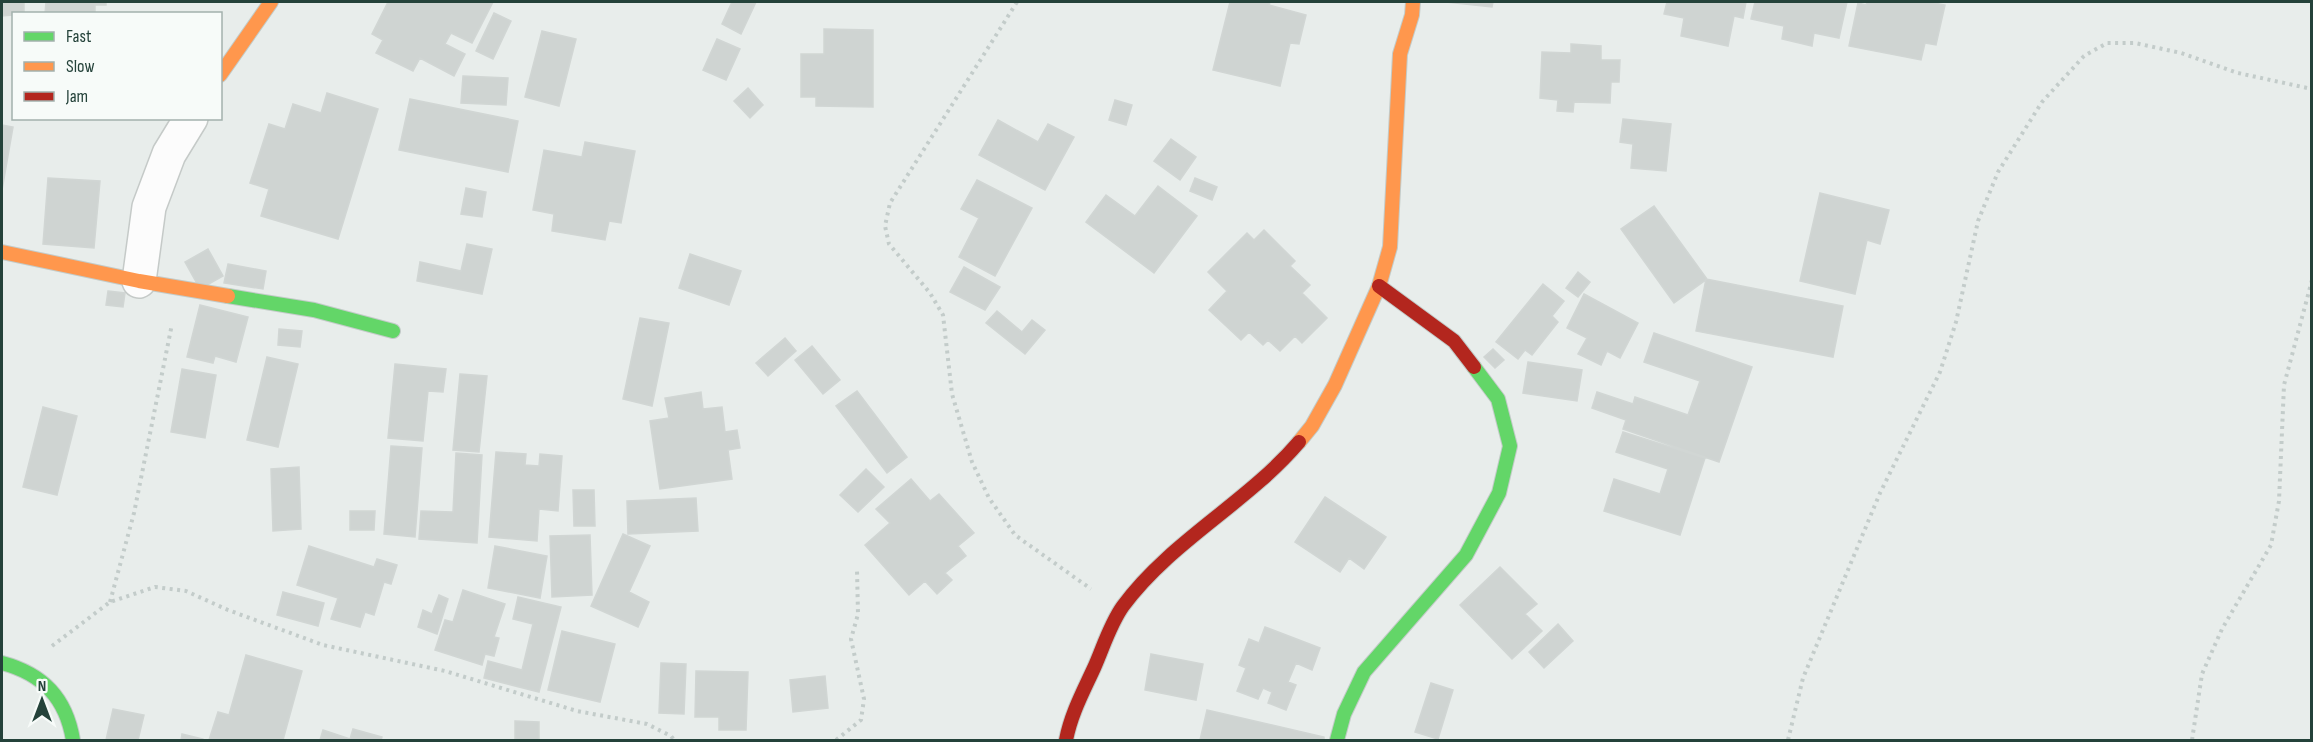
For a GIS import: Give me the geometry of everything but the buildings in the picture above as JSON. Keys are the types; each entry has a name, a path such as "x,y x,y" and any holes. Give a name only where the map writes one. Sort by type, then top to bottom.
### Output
{"street":[{"path":"222,72 271,2"},
{"path":"1066,741 1070,720 1121,609 1144,580 1215,516 1277,467 1312,426 1335,385 1379,286 1389,247 1393,213 1400,54 1412,15 1413,2"},
{"path":"139,281 149,207 169,154 189,120"},
{"path":"2,252 139,281 314,310 393,331"},
{"path":"1337,741 1344,714 1364,672 1466,555 1499,493 1510,446 1498,399 1454,341 1379,286"},
{"path":"2,663 22,667 48,685 65,705 73,741"}],"path":[{"path":"1017,2 890,203 885,226 889,244 930,293 944,315 952,394 972,462 989,498 1016,535 1121,609"},
{"path":"1788,741 1803,678 1880,493 1940,372 1967,278 1978,221 1998,172 2042,102 2085,56 2107,43 2135,43 2181,53 2238,73 2312,88"},
{"path":"2192,741 2202,674 2222,629 2271,545 2279,501 2283,385 2312,280"},
{"path":"110,602 153,427 179,288"},
{"path":"836,741 861,720 864,699 851,639 858,614 857,570"},
{"path":"22,667 42,657 60,638 110,602 155,587 186,591 228,610 323,645 445,671 577,711 646,724 670,735 674,741"}],"traffic: fast":[{"path":"228,296 314,310 393,331"},
{"path":"1337,740 1344,714 1364,672 1466,555 1499,493 1510,446 1498,399 1474,367"},
{"path":"2,663 29,674 50,690 65,712 73,740"}],"traffic: slow":[{"path":"222,72 271,2"},
{"path":"1299,442 1312,426 1335,385 1379,286 1390,247 1400,54 1412,15 1413,2"},
{"path":"2,252 139,281 228,296"}],"traffic: jam":[{"path":"1379,286 1454,341 1474,367"},
{"path":"1066,740 1078,703 1110,628 1123,606 1163,562 1256,484 1299,442"}]}
